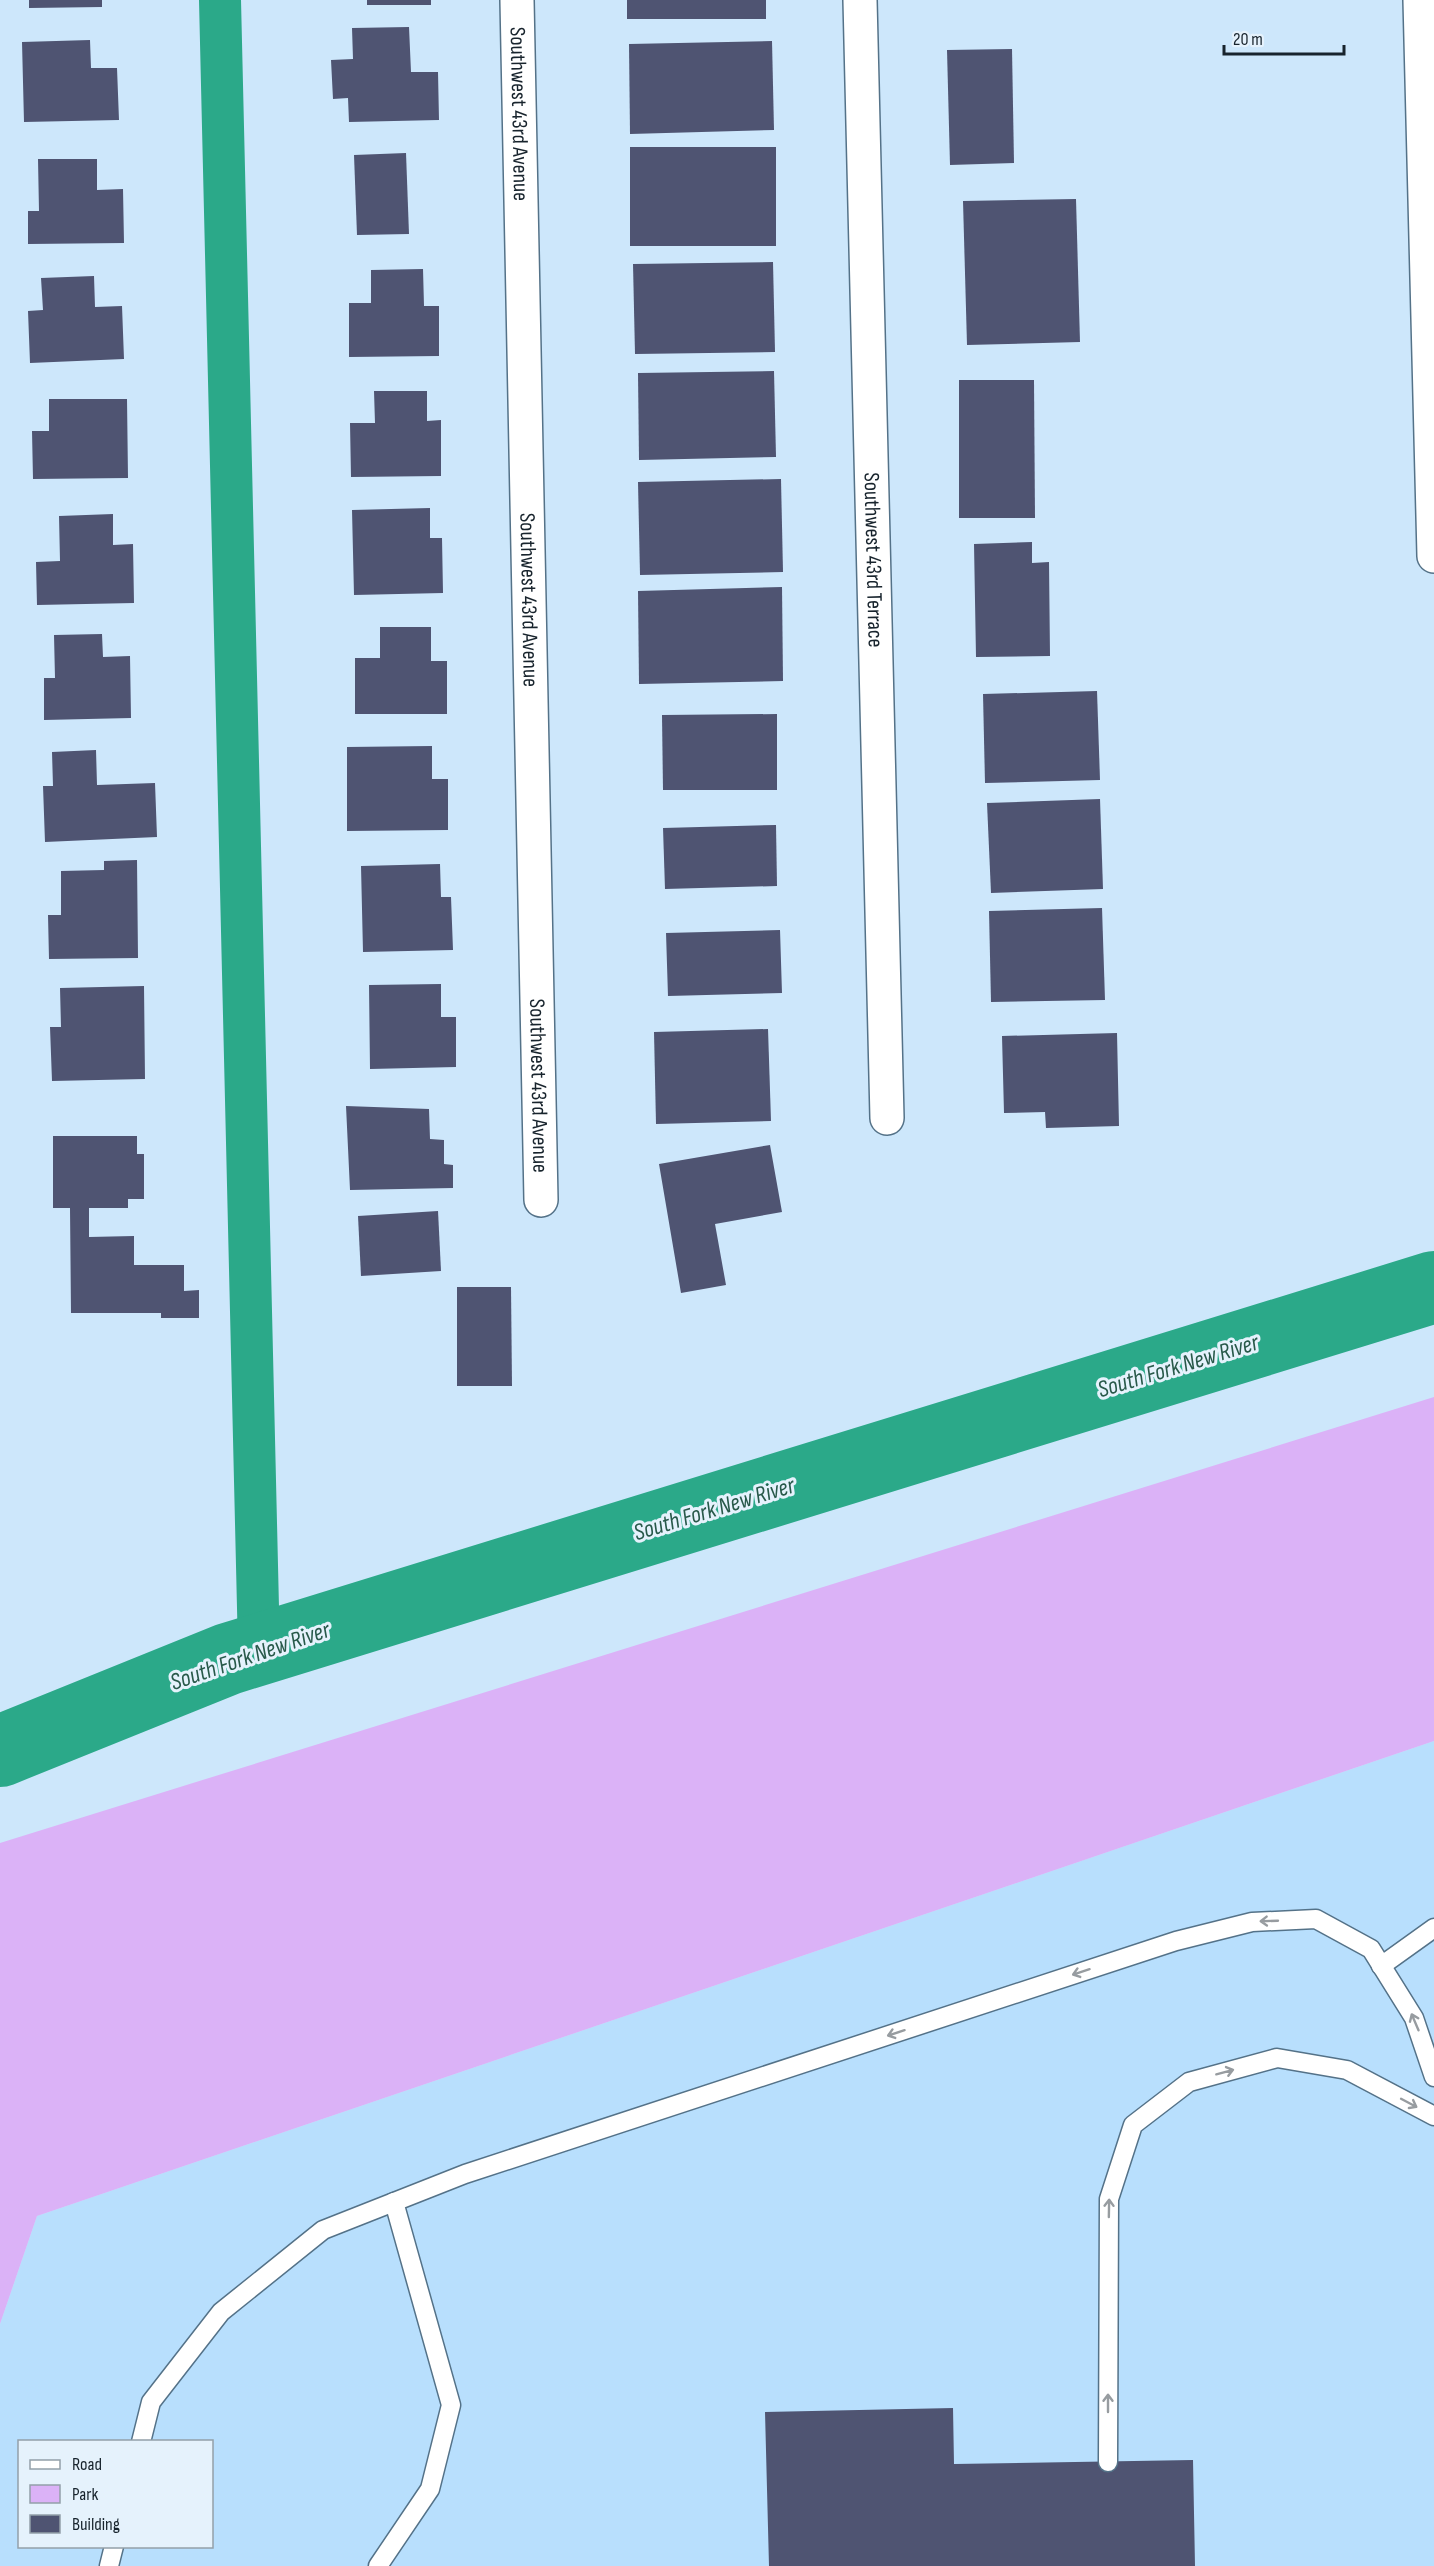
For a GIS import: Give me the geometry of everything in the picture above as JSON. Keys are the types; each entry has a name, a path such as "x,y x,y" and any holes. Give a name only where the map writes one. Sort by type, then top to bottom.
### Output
{"street":[{"name":"Southwest 43rd Avenue","path":"517,0 542,1200"},
{"name":"Southwest 43rd Terrace","path":"860,0 887,1119"},
{"path":"1420,0 1434,556"}],"lane":[{"path":"142,2440 151,2402 221,2312 323,2230 476,2170 1153,1949 1252,1922 1316,1919 1371,1949 1414,2018 1434,2077"},
{"path":"1381,1966 1434,1928"},
{"path":"1108,2462 1109,2199 1133,2125 1189,2082 1277,2058 1347,2070 1434,2116"},
{"path":"378,2566 430,2489 451,2404 394,2202"},
{"path":"109,2566 114,2548"}],"shaded area":[{"path":"1434,1741 1434,2566 0,2566 0,2324 37,2216"}],"green space":[{"path":"1434,1397 1434,1741 37,2216 0,2324 0,1843"}],"building":[{"path":"29,0 102,0 102,7 29,8"},
{"path":"367,0 431,0 431,5 367,5"},
{"path":"627,0 766,0 766,19 627,19"},
{"path":"409,27 411,72 438,72 439,120 349,122 348,98 333,99 331,60 353,59 352,28"},
{"path":"90,40 91,68 117,68 119,120 24,122 22,42"},
{"path":"772,41 774,130 630,134 629,44"},
{"path":"1012,49 1014,163 950,165 947,50"},
{"path":"630,147 776,147 776,246 630,246"},
{"path":"406,153 409,234 357,235 354,155"},
{"path":"38,159 97,159 97,190 123,189 124,243 28,244 28,211 39,211"},
{"path":"1076,199 1080,342 967,345 963,201"},
{"path":"773,262 775,352 635,354 633,264"},
{"path":"423,269 424,306 439,306 439,356 349,357 349,303 371,303 371,270"},
{"path":"94,276 95,307 122,306 124,359 30,363 28,311 43,310 41,278"},
{"path":"774,371 776,457 639,460 638,373"},
{"path":"959,380 1034,380 1035,518 959,518"},
{"path":"374,391 427,391 427,421 441,420 441,476 351,477 350,423 375,423"},
{"path":"49,399 127,399 128,478 33,479 32,431 49,431"},
{"path":"781,479 783,572 640,575 638,482"},
{"path":"430,508 430,538 442,538 443,593 354,595 352,510"},
{"path":"113,514 113,545 133,544 134,603 37,605 36,562 60,561 59,516"},
{"path":"1032,542 1032,563 1049,562 1050,656 976,657 974,544"},
{"path":"782,587 783,681 639,684 638,591"},
{"path":"380,627 431,627 431,661 447,661 447,714 355,714 355,658 380,658"},
{"path":"102,634 103,657 130,656 131,718 44,720 44,678 55,678 54,635"},
{"path":"1097,691 1100,780 985,783 983,694"},
{"path":"777,714 777,790 663,790 662,715"},
{"path":"432,746 432,779 448,779 448,830 347,831 347,747"},
{"path":"96,750 97,785 155,783 157,837 45,842 43,786 53,786 52,752"},
{"path":"1100,799 1103,889 991,893 987,803"},
{"path":"776,825 777,886 665,889 663,828"},
{"path":"137,860 138,958 49,959 48,915 61,915 61,871 104,870 104,861"},
{"path":"440,864 441,897 451,897 453,950 363,952 361,866"},
{"path":"1102,908 1105,1000 991,1002 989,911"},
{"path":"780,930 782,993 668,996 666,933"},
{"path":"441,984 441,1017 456,1017 456,1067 370,1069 369,985"},
{"path":"144,986 145,1079 52,1081 50,1027 61,1027 60,988"},
{"path":"768,1029 771,1121 656,1124 654,1032"},
{"path":"1117,1033 1119,1126 1046,1128 1045,1112 1004,1113 1002,1036"},
{"path":"346,1106 429,1109 430,1139 444,1140 444,1164 453,1165 453,1188 350,1190"},
{"path":"53,1136 137,1136 137,1154 144,1154 144,1199 128,1199 128,1208 89,1208 89,1237 134,1236 134,1265 184,1265 184,1291 199,1290 199,1318 161,1318 161,1313 71,1313 70,1208 53,1208"},
{"path":"770,1145 782,1212 715,1224 726,1285 681,1293 659,1164"},
{"path":"438,1211 441,1271 361,1276 358,1216"},
{"path":"457,1287 511,1287 512,1386 457,1386"},
{"path":"953,2408 954,2464 1193,2460 1195,2566 769,2566 765,2412"}],"waterway":[{"path":"220,0 259,1650"},
{"name":"South Fork New River","path":"0,1751 228,1659 1434,1287"}]}
